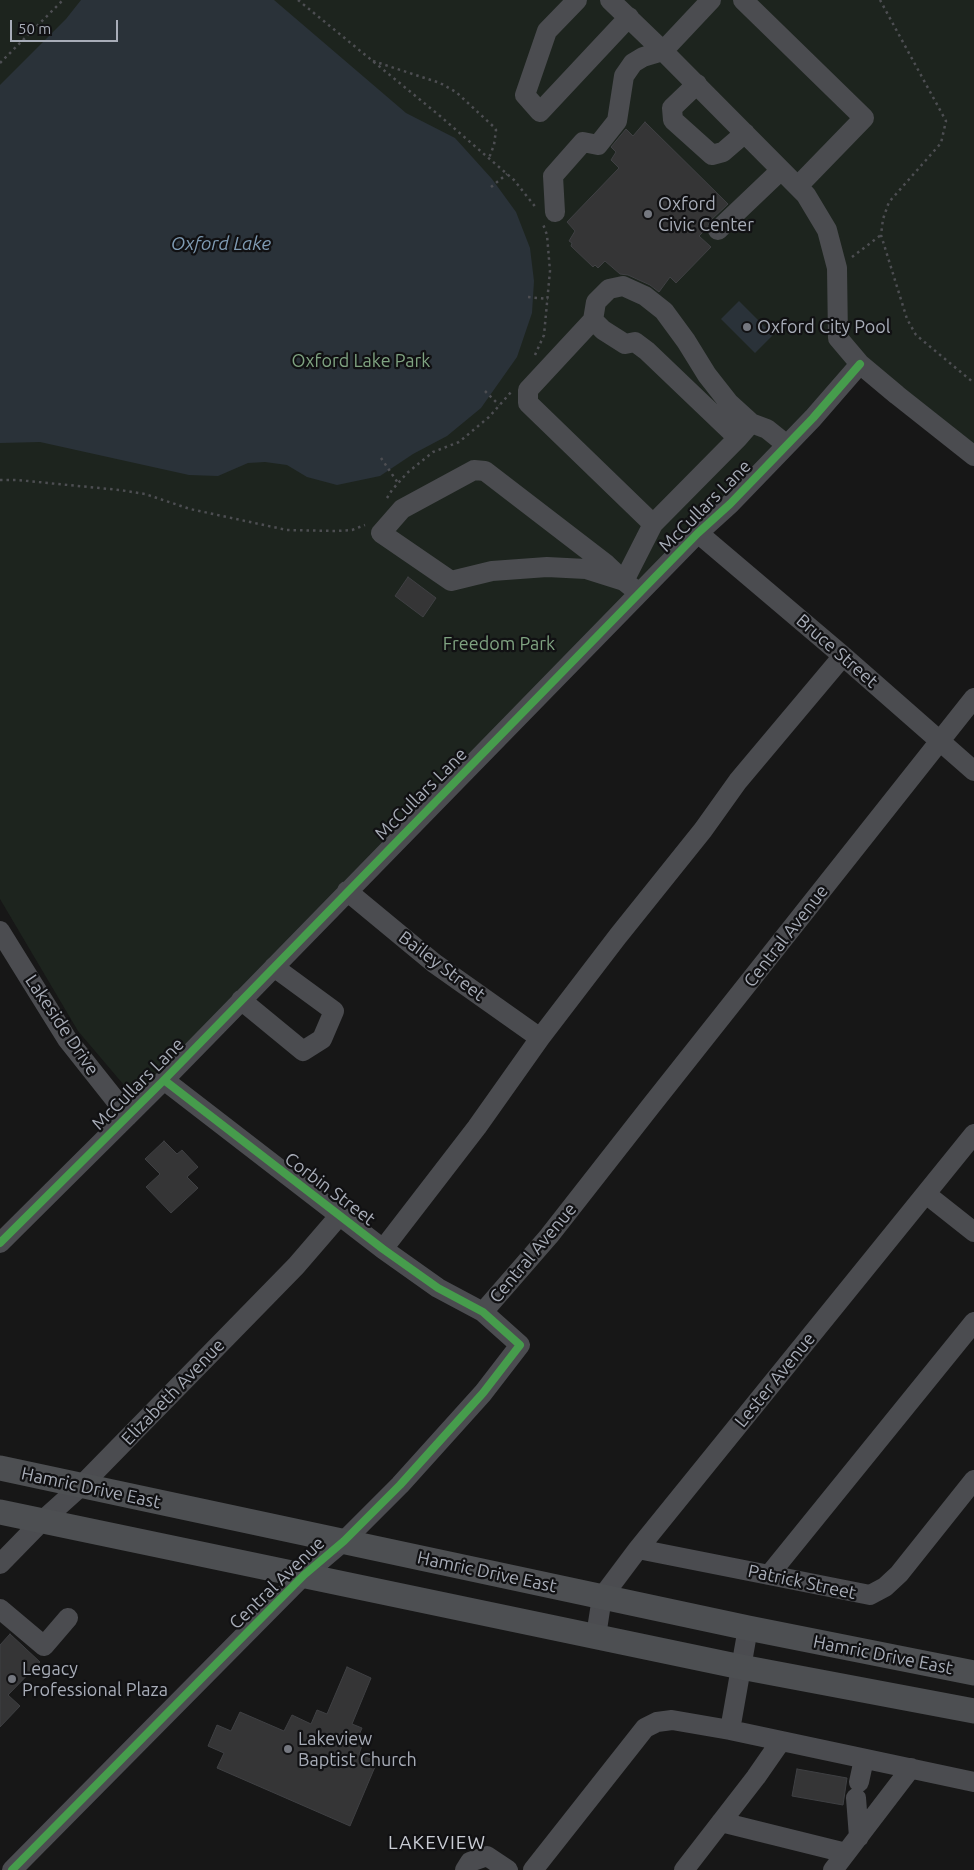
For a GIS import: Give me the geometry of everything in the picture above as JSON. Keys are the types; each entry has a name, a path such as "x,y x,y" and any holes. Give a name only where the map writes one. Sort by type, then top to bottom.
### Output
{"main road":[{"name":"Hamric Drive East","path":"0,1468 748,1628 974,1674"},
{"path":"0,1512 741,1667 974,1711"}],"street":[{"path":"577,0 547,31 525,95 540,112 629,17"},
{"path":"610,0 802,190 827,230 837,268 838,338 860,364 974,456"},
{"path":"545,215 553,176 583,142 598,145 617,121 624,76 633,63 663,51 711,0"},
{"path":"743,0 864,118 802,190"},
{"path":"697,84 672,108 673,120 712,155 723,152 745,133"},
{"path":"718,230 781,170"},
{"path":"653,524 528,403 528,390 593,320 596,302 609,290 623,286 645,296 664,311 713,382 730,403 752,423 767,429 787,446"},
{"path":"593,320 603,330 625,344 635,342 648,351 738,438"},
{"name":"McCullars Lane","path":"0,1243 164,1080 348,891 632,587 730,504 813,418 860,364"},
{"path":"632,587 653,524 752,423"},
{"path":"474,470 485,471 606,564 632,587 586,569 548,568 492,571 451,581 381,533 402,509 474,470"},
{"name":"Bruce Street","path":"698,533 843,656 974,771"},
{"path":"383,1249 477,1127 540,1038 618,936 703,830 738,781 843,656"},
{"name":"Central Avenue","path":"12,1870 304,1575 344,1541 400,1485 483,1392 520,1345 483,1312 567,1214 974,698"},
{"name":"Bailey Street","path":"348,891 434,963 540,1038"},
{"name":"Lakeside Drive","path":"0,931 67,1039 128,1116"},
{"path":"241,1000 303,1052 322,1039 334,1012 274,966"},
{"name":"Corbin Street","path":"164,1080 383,1249 438,1288 483,1312"},
{"name":"Lester Avenue","path":"596,1636 602,1597 638,1549 974,1134"},
{"path":"926,1194 974,1232"},
{"name":"Elizabeth Avenue","path":"0,1564 41,1522 81,1486 296,1266 340,1215"},
{"path":"769,1575 974,1322"},
{"name":"Patrick Street","path":"638,1549 870,1595 886,1587 899,1574 974,1480"},
{"path":"0,1609 44,1646 68,1618"},
{"path":"730,1730 748,1628"},
{"path":"533,1870 645,1728 657,1722 672,1720 730,1730 974,1782"},
{"path":"684,1870 781,1741"},
{"path":"859,1837 858,1790 864,1759"},
{"path":"833,1870 911,1768"},
{"path":"721,1822 846,1853"},
{"path":"465,1870 470,1862 487,1856 508,1870"}],"path":[{"path":"0,63 63,0"},
{"path":"298,0 488,158 545,215 550,271 548,299 544,335 533,361"},
{"path":"880,0 946,122 941,143 890,202 883,219 881,235 907,319 916,334 974,383"},
{"path":"372,60 440,83 456,92 490,121 496,130 494,145 488,158"},
{"path":"491,187 506,174"},
{"path":"837,268 881,235"},
{"path":"528,297 548,299"},
{"path":"384,504 392,490 407,473 433,452 459,442 489,417 516,384"},
{"path":"485,391 499,406"},
{"path":"381,458 398,483"},
{"path":"0,480 17,480 145,494 190,509 287,530 315,532 352,530 364,526 370,521"}],"green space":[{"name":"Oxford Lake Park","path":"0,0 974,0 974,456 860,364 140,1104 78,1031 0,899"}],"water":[{"name":"Oxford Lake","path":"81,0 274,0 406,113 455,138 492,179 516,212 530,248 534,281 532,313 517,357 481,408 447,436 413,454 380,476 337,485 307,477 287,465 265,462 248,463 218,476 189,475 40,442 0,443 0,85 66,19"},
{"name":"Oxford City Pool","path":"739,301 773,335 755,353 721,319"}],"building":[{"name":"Oxford Civic Center","path":"645,122 728,204 710,221 707,228 699,236 711,247 676,283 670,277 659,292 650,285 628,275 620,274 605,261 598,268 595,265 593,267 571,246 572,243 569,241 575,231 567,222 619,168 611,160 616,152 611,147 626,129 633,136"},
{"path":"408,577 436,598 423,617 395,596"},
{"path":"164,1141 177,1154 182,1150 198,1167 187,1177 198,1188 171,1213 146,1187 160,1174 145,1159"},
{"name":"Legacy Professional Plaza","path":"10,1634 40,1662 8,1695 20,1706 0,1727 0,1645"},
{"name":"Lakeview Baptist Church","path":"347,1667 371,1678 352,1724 362,1728 357,1740 363,1743 359,1754 377,1762 350,1826 217,1768 224,1753 208,1746 217,1725 231,1731 240,1712 284,1731 292,1715 311,1724 317,1710 327,1714"},
{"path":"797,1769 847,1778 843,1805 792,1796"}],"cycle path":[{"path":"0,1243 164,1080 698,533 730,504 813,418 860,364"},
{"path":"12,1870 304,1575 344,1541 400,1485 483,1393 520,1345 483,1312 438,1288 383,1249 164,1080"}],"place":[{"name":"Oxford Civic Center","path":"648,214"},
{"name":"Oxford City Pool","path":"747,327"},
{"name":"Legacy Professional Plaza","path":"12,1679"},
{"name":"Lakeview Baptist Church","path":"288,1749"}],"district":[{"name":"LAKEVIEW","path":"437,1843"}],"park label":[{"name":"Freedom Park","path":"499,644"}]}
